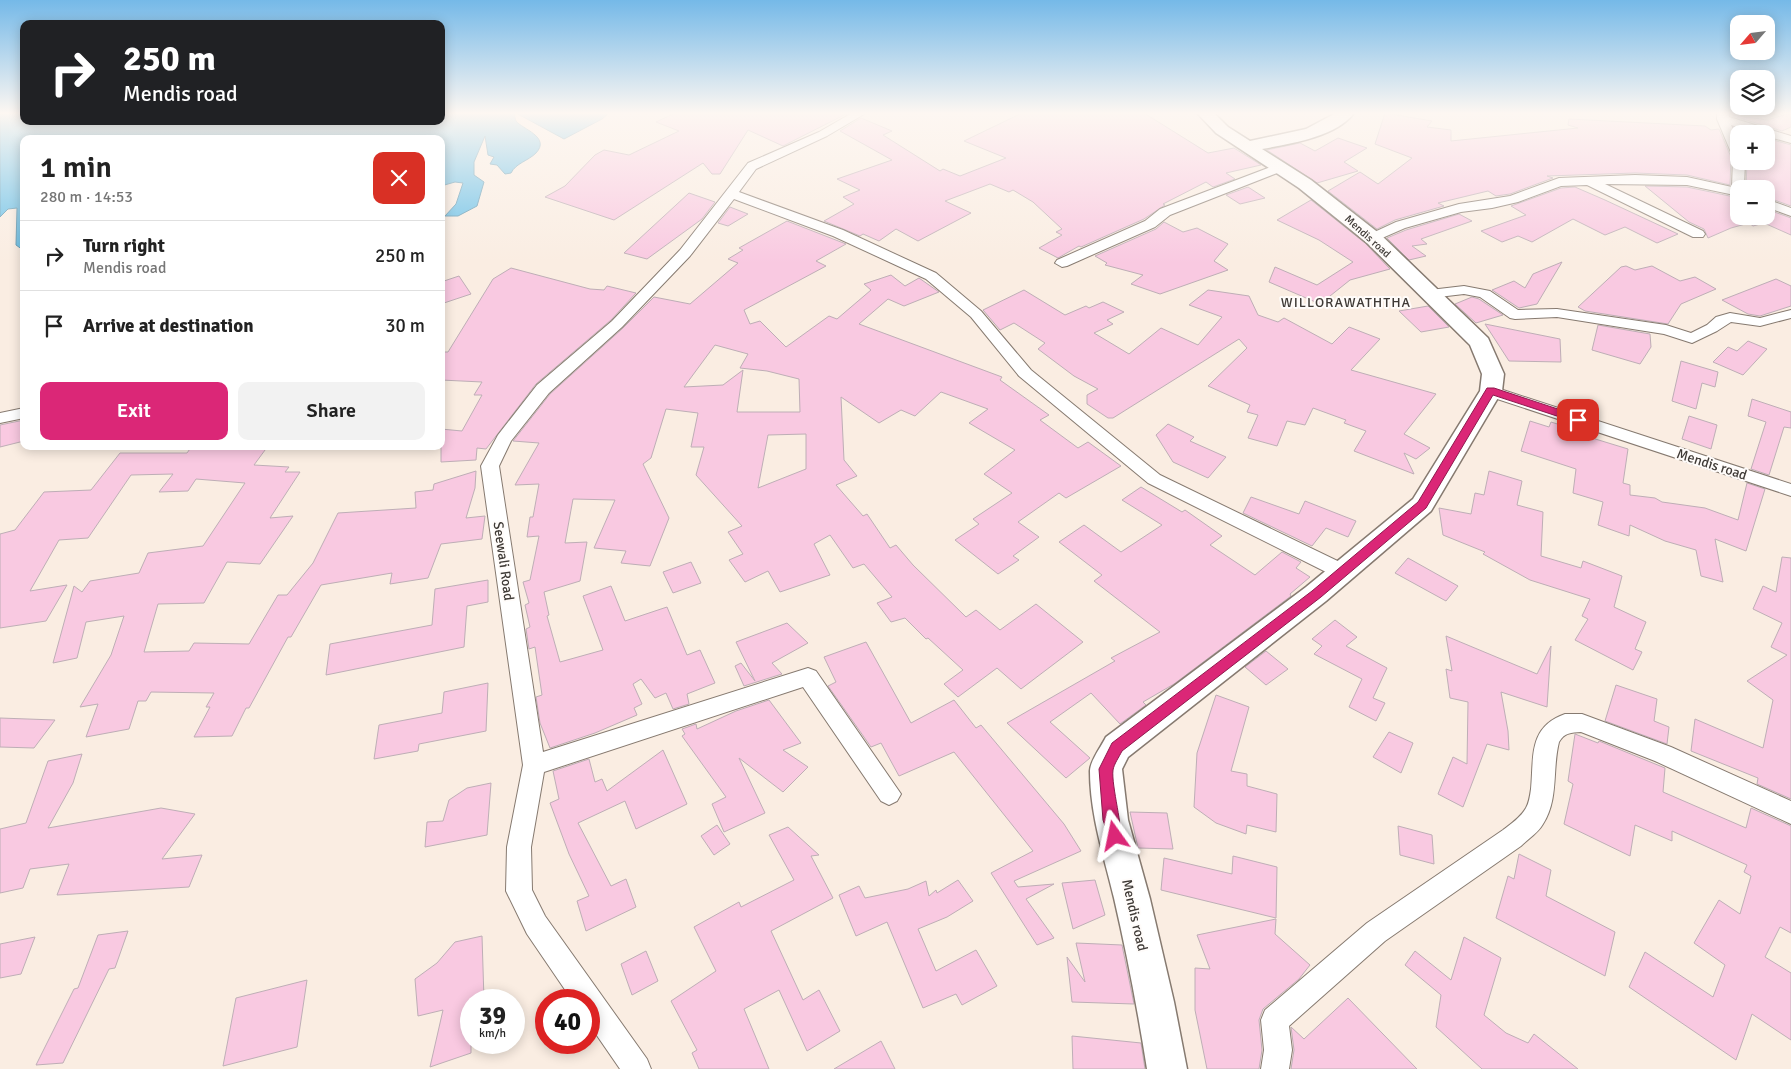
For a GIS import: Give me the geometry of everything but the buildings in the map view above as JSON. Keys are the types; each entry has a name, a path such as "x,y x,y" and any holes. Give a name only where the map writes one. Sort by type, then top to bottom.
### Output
{"street":[{"name":"Seewali Road","path":"580,989 536,925 519,891 519,847 534,765 490,466 504,439 543,389 617,324 685,253 752,166 759,163"},
{"name":"Mendis road","path":"1167,1069 1155,1002 1136,918 1110,820 1106,769 1117,747 1343,572 1422,505 1491,391 1493,374 1480,343 1445,306 1430,294 1373,238 1275,163"},
{"path":"1738,163 1738,180"},
{"path":"1062,263 1150,224 1165,212 1281,167"},
{"path":"1585,180 1698,234"},
{"path":"1373,238 1400,225 1426,220 1459,208 1514,199 1559,182 1585,180 1687,181 1730,189"},
{"path":"732,194 838,233 931,276 976,314 1025,372 1154,479 1343,572"},
{"path":"1775,206 1791,212"},
{"path":"1430,294 1464,290 1485,294 1515,315 1558,313 1666,330 1692,338 1712,328 1721,320 1730,318 1760,322 1791,314"},
{"name":"Mendis road","path":"1491,391 1791,490"},
{"path":"0,418 20,415"},
{"path":"534,765 808,677 889,794"},
{"path":"1275,1069 1278,1050 1275,1020 1376,932 1512,838 1527,825 1539,809 1549,735 1560,724 1570,721 1582,723 1663,754 1791,813"},
{"name":"Seewali Road","path":"600,1017 637,1069"}],"water":[{"path":"0,163 20,163 20,248 16,245 17,208 8,209 0,217"},
{"path":"445,163 474,163 474,175 484,182 477,206 458,216 445,216 456,204 463,183 455,182 445,185"},
{"path":"522,163 511,173 505,174 497,165 490,164"}],"district":[{"name":"WILLORAWATHTHA","path":"1346,302"}],"route":[{"path":"1115,836 1110,820 1106,769 1117,747 1316,594 1422,505 1491,391 1578,420"}]}
